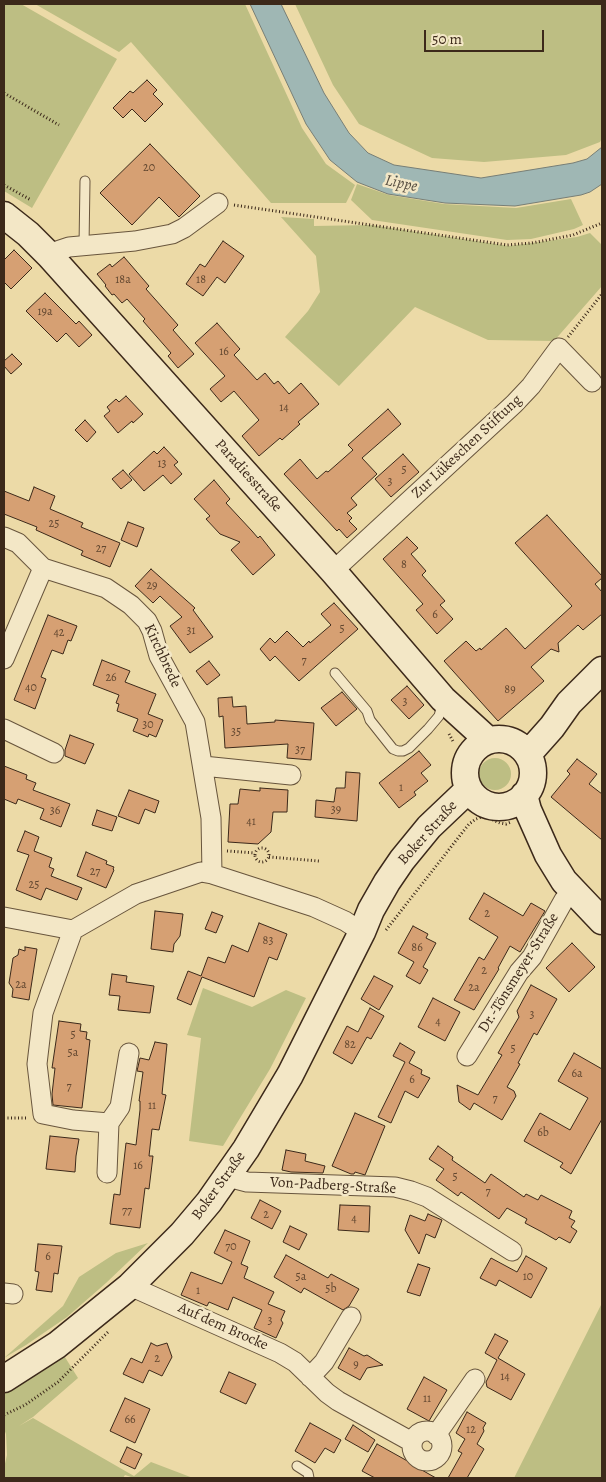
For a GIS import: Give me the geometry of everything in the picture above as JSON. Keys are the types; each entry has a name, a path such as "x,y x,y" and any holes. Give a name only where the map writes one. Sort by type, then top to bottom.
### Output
{"main road":[{"name":"Paradiesstraße","path":"7,221 28,234 50,256 333,571 443,699 500,747"},
{"path":"500,747 532,764 533,775 530,786 515,801 488,805 475,795 465,777 466,765 500,747 552,727 569,703 602,670"},
{"name":"Boker Straße","path":"4,1379 58,1345 130,1286 182,1234 209,1202 228,1177 290,1075 386,882 430,828 475,795"},
{"path":"515,801 515,820 548,855 564,882 602,921"}],"street":[{"path":"50,256 56,251 69,247 135,241 172,234 184,228 218,203"},
{"path":"559,348 592,382"},
{"name":"Zur Lükeschen Stiftung","path":"333,571 514,404 531,386 559,348"},
{"name":"Kirchbrede","path":"4,537 18,543 43,568 106,588 131,605 147,621 165,667 195,722 204,766 211,818 212,874"},
{"path":"4,659 43,568"},
{"path":"4,729 54,753"},
{"path":"204,766 291,775"},
{"path":"110,1123 74,1120 43,1114 37,1064 43,1013 74,930 136,894 201,872 314,907 345,921 362,932"},
{"name":"Dr.-Tönsmeyer-Straße","path":"467,1056 520,972 532,957 564,900 573,891"},
{"path":"4,917 74,930"},
{"path":"107,1173 110,1123 120,1107 129,1052"},
{"name":"Von-Padberg-Straße","path":"228,1177 247,1182 396,1187 427,1197 512,1252"},
{"name":"Auf dem Brocke","path":"130,1286 280,1353 295,1362 338,1401 412,1442 414,1454 418,1459 431,1461 440,1453 442,1447 436,1435"},
{"path":"310,1377 324,1362 351,1317"},
{"path":"412,1442 416,1436 423,1432 430,1432 436,1435 474,1379"}],"lane":[{"path":"84,246 85,181"},
{"path":"334,673 367,711 370,720 393,749 398,751 409,748 439,716 443,699"},
{"path":"296,1466 308,1473 309,1478"}],"path":[{"path":"4,93 59,125"},
{"path":"4,185 30,200"},
{"path":"218,203 285,211 507,245 547,241 573,235 602,223"},
{"path":"559,348 602,294"},
{"path":"211,850 255,853 260,848 264,848 267,850 269,857"},
{"path":"255,853 254,857 260,862 269,857 319,861"},
{"path":"4,1118 25,1118 43,1114"}],"green space":[{"path":"4,4 21,4 117,59 32,208 4,191"},
{"path":"35,4 245,4 302,128 326,164 355,185 346,203 271,203 131,42 119,52"},
{"path":"295,4 602,4 602,138 600,142 566,155 484,162 432,158 359,124 333,85"},
{"path":"357,184 389,195 444,204 516,208 571,199 583,225 574,229 531,239 507,240 372,220 351,200"},
{"path":"281,217 314,219 314,226 371,225 509,246 577,237 590,233 602,245 602,286 554,341 488,340 415,307 339,386 285,337 308,311 320,292 316,256"},
{"path":"495,758 501,759 506,763 510,768 510,780 506,785 501,789 495,790 489,789 484,785 480,780 479,774 480,768 484,763 489,759"},
{"path":"203,988 252,1007 286,990 306,998 270,1069 223,1146 189,1141 201,1038 187,1035"},
{"path":"148,1243 67,1317 4,1358 63,1306 79,1277 116,1253"},
{"path":"602,1303 602,1478 514,1478"},
{"path":"63,1354 78,1378 33,1417 19,1426 33,1418 134,1476 151,1462 193,1478 134,1478 125,1475 123,1478 4,1478 7,1455 4,1429 4,1392"}],"water":[{"name":"Lippe","path":"250,4 281,4 324,93 349,133 368,153 394,165 481,178 573,163 587,159 602,147 602,184 590,192 581,195 515,206 445,203 388,194 357,182 330,160 306,124"}],"building":[{"path":"147,80 157,90 153,94 163,104 145,122 132,109 123,118 113,108 130,91 133,93"},
{"path":"150,144 200,196 179,217 159,197 132,225 100,193"},
{"path":"223,241 244,256 225,283 217,277 203,296 186,284 200,264 205,267"},
{"path":"14,250 32,268 11,289 4,282 4,260"},
{"path":"124,257 149,286 146,289 178,325 173,330 194,354 178,368 168,356 171,353 143,321 145,319 127,299 122,303 114,294 112,295 97,274 110,264 112,267"},
{"path":"45,293 76,324 79,321 92,335 79,347 66,333 57,342 26,311"},
{"path":"217,323 240,349 234,355 257,380 265,373 274,384 278,381 289,394 301,383 319,404 298,422 300,424 282,440 280,438 259,456 242,436 259,420 234,391 221,402 210,389 225,376 195,343"},
{"path":"12,354 22,364 11,374 4,366 4,361"},
{"path":"126,396 143,414 118,433 104,416 110,411 107,407 116,399 119,402"},
{"path":"388,409 401,424 362,458 377,474 351,498 357,505 347,513 352,518 349,521 357,529 347,538 339,529 337,531 284,474 300,459 317,479 353,450 348,445"},
{"path":"85,420 96,432 87,442 75,430"},
{"path":"164,447 178,462 174,465 182,474 171,484 163,475 144,491 129,474 154,451 157,454"},
{"path":"403,454 419,472 391,497 375,479"},
{"path":"123,470 132,480 121,489 112,479"},
{"path":"214,480 230,499 226,503 258,538 260,536 275,555 253,575 231,550 240,542 220,534 206,519 210,516 194,499"},
{"path":"34,487 55,496 50,509 83,523 81,527 120,543 110,567 81,555 83,551 36,530 37,527 4,514 4,491 29,501"},
{"path":"547,515 602,576 595,584 602,592 602,614 583,630 578,625 558,643 559,652 551,649 531,667 544,681 498,721 444,661 466,641 476,651 480,648 481,650 506,628 525,649 572,606 515,543"},
{"path":"128,522 144,528 137,547 121,540"},
{"path":"407,537 418,548 411,554 426,571 422,575 445,601 440,605 453,619 437,634 416,610 423,604 383,559"},
{"path":"151,569 195,608 193,610 213,637 190,653 170,626 182,617 160,596 153,603 135,586"},
{"path":"334,603 358,629 299,681 275,656 270,661 260,649 270,638 275,643 287,631 303,647 309,641 310,643 331,625 321,614"},
{"path":"48,615 77,626 71,641 68,640 63,654 52,650 41,677 46,679 35,709 14,700"},
{"path":"102,660 130,671 125,682 156,694 148,714 163,720 156,737 149,734 148,737 133,731 138,719 117,711 119,704 116,703 119,695 93,685"},
{"path":"209,661 220,675 207,685 196,671"},
{"path":"407,686 424,705 409,719 391,700"},
{"path":"342,692 357,709 336,726 321,708"},
{"path":"232,697 233,707 246,706 247,724 275,722 275,720 314,723 311,760 287,758 288,744 225,748 223,716 219,717 218,698"},
{"path":"70,735 94,744 85,764 65,756"},
{"path":"419,751 431,765 421,773 428,781 414,792 416,795 399,808 379,783"},
{"path":"577,759 597,774 589,784 602,794 602,840 551,797 570,774 567,771"},
{"path":"4,766 27,775 26,779 36,783 33,790 70,804 61,827 40,819 44,809 18,799 16,804 4,799"},
{"path":"346,772 360,773 357,821 315,817 316,800 334,802 336,788 345,788"},
{"path":"260,788 288,790 287,812 273,812 271,832 258,844 228,842 230,804 238,804 240,789 260,791"},
{"path":"129,790 159,801 155,813 145,809 139,824 118,816"},
{"path":"97,810 117,817 112,831 92,825"},
{"path":"25,831 39,837 34,851 52,858 49,867 54,869 51,876 82,888 77,900 46,888 41,900 16,890 29,855 17,851"},
{"path":"86,852 107,861 106,864 114,867 106,888 77,876"},
{"path":"484,893 523,916 531,903 545,911 520,952 510,946 499,969 474,1010 454,1000 479,957 484,960 498,937 469,919"},
{"path":"155,911 183,914 180,936 174,944 173,952 151,949"},
{"path":"212,912 223,916 216,933 205,929"},
{"path":"259,923 287,934 277,960 269,957 254,997 202,977 191,1005 177,999 188,971 201,976 208,957 225,963 232,945 248,952"},
{"path":"413,926 428,934 426,938 436,943 423,967 428,970 420,984 406,976 414,962 398,953"},
{"path":"572,943 595,967 569,992 546,968"},
{"path":"25,947 37,949 29,1000 12,997 13,989 9,983 13,958 18,955 19,949 25,951"},
{"path":"112,974 127,976 126,982 154,986 150,1013 118,1010 120,996 109,995"},
{"path":"374,976 393,986 379,1010 361,999"},
{"path":"531,985 557,999 537,1035 534,1033 507,1087 514,1091 516,1096 502,1120 474,1103 470,1110 459,1102 457,1085 478,1095 502,1055 498,1053 519,1017 517,1011"},
{"path":"433,998 460,1012 445,1041 418,1027"},
{"path":"370,1008 384,1016 371,1039 367,1037 352,1064 333,1053 347,1026 358,1032"},
{"path":"59,1021 81,1024 80,1031 87,1032 86,1039 90,1040 82,1108 53,1105 52,1094 55,1068 52,1068"},
{"path":"155,1042 167,1044 162,1094 166,1095 159,1130 152,1129 149,1156 153,1156 149,1189 145,1188 140,1228 110,1224 114,1194 120,1195 126,1143 136,1145 143,1072 137,1071 140,1058 149,1060"},
{"path":"400,1043 415,1052 409,1063 422,1070 421,1074 430,1078 418,1098 405,1091 391,1123 378,1117 405,1062 393,1056"},
{"path":"574,1053 602,1069 602,1119 571,1174 560,1167 563,1163 524,1141 540,1113 570,1130 588,1098 558,1081"},
{"path":"355,1113 385,1126 365,1175 355,1172 351,1174 332,1166"},
{"path":"50,1136 79,1139 75,1172 46,1169"},
{"path":"438,1146 453,1157 452,1160 485,1183 491,1174 524,1197 526,1194 538,1200 541,1195 572,1211 569,1218 575,1221 571,1227 577,1231 570,1243 559,1237 556,1240 525,1223 527,1219 507,1208 499,1219 461,1192 458,1196 436,1180 444,1169 429,1159"},
{"path":"286,1150 306,1154 305,1161 325,1166 323,1173 282,1170"},
{"path":"260,1200 281,1211 272,1229 251,1218"},
{"path":"340,1205 370,1206 369,1232 338,1230"},
{"path":"428,1214 442,1220 435,1238 426,1234 419,1254 405,1230 410,1215 425,1221"},
{"path":"290,1226 307,1234 299,1250 283,1242"},
{"path":"225,1230 250,1241 241,1264 248,1267 244,1278 274,1292 268,1304 285,1311 281,1320 283,1323 276,1338 254,1328 262,1310 233,1297 228,1310 209,1302 207,1306 181,1295 191,1272 222,1284 232,1262 214,1253"},
{"path":"38,1244 62,1246 58,1274 54,1273 52,1292 36,1290 39,1272 35,1271"},
{"path":"286,1255 328,1278 331,1274 359,1289 349,1306 343,1310 304,1288 301,1293 274,1277"},
{"path":"526,1256 547,1268 531,1298 499,1280 496,1286 480,1278 491,1258 517,1272"},
{"path":"418,1264 430,1268 420,1296 407,1292"},
{"path":"495,1334 508,1341 498,1358 525,1374 511,1400 487,1387 486,1382 497,1360 485,1353"},
{"path":"151,1343 157,1346 167,1343 172,1357 162,1376 149,1370 143,1383 123,1374 131,1358 142,1363"},
{"path":"349,1348 364,1356 367,1355 383,1365 367,1368 360,1380 338,1368"},
{"path":"229,1372 256,1384 246,1404 220,1392"},
{"path":"424,1377 447,1390 429,1421 407,1409"},
{"path":"125,1398 150,1409 135,1443 110,1431"},
{"path":"467,1412 486,1423 477,1444 484,1449 467,1478 448,1478 462,1453 458,1451 465,1439 456,1433"},
{"path":"310,1423 341,1440 334,1453 325,1448 315,1463 295,1451"},
{"path":"353,1425 375,1440 368,1452 345,1439"},
{"path":"377,1444 436,1478 375,1478 362,1471"},
{"path":"127,1447 142,1454 135,1469 120,1462"}]}
